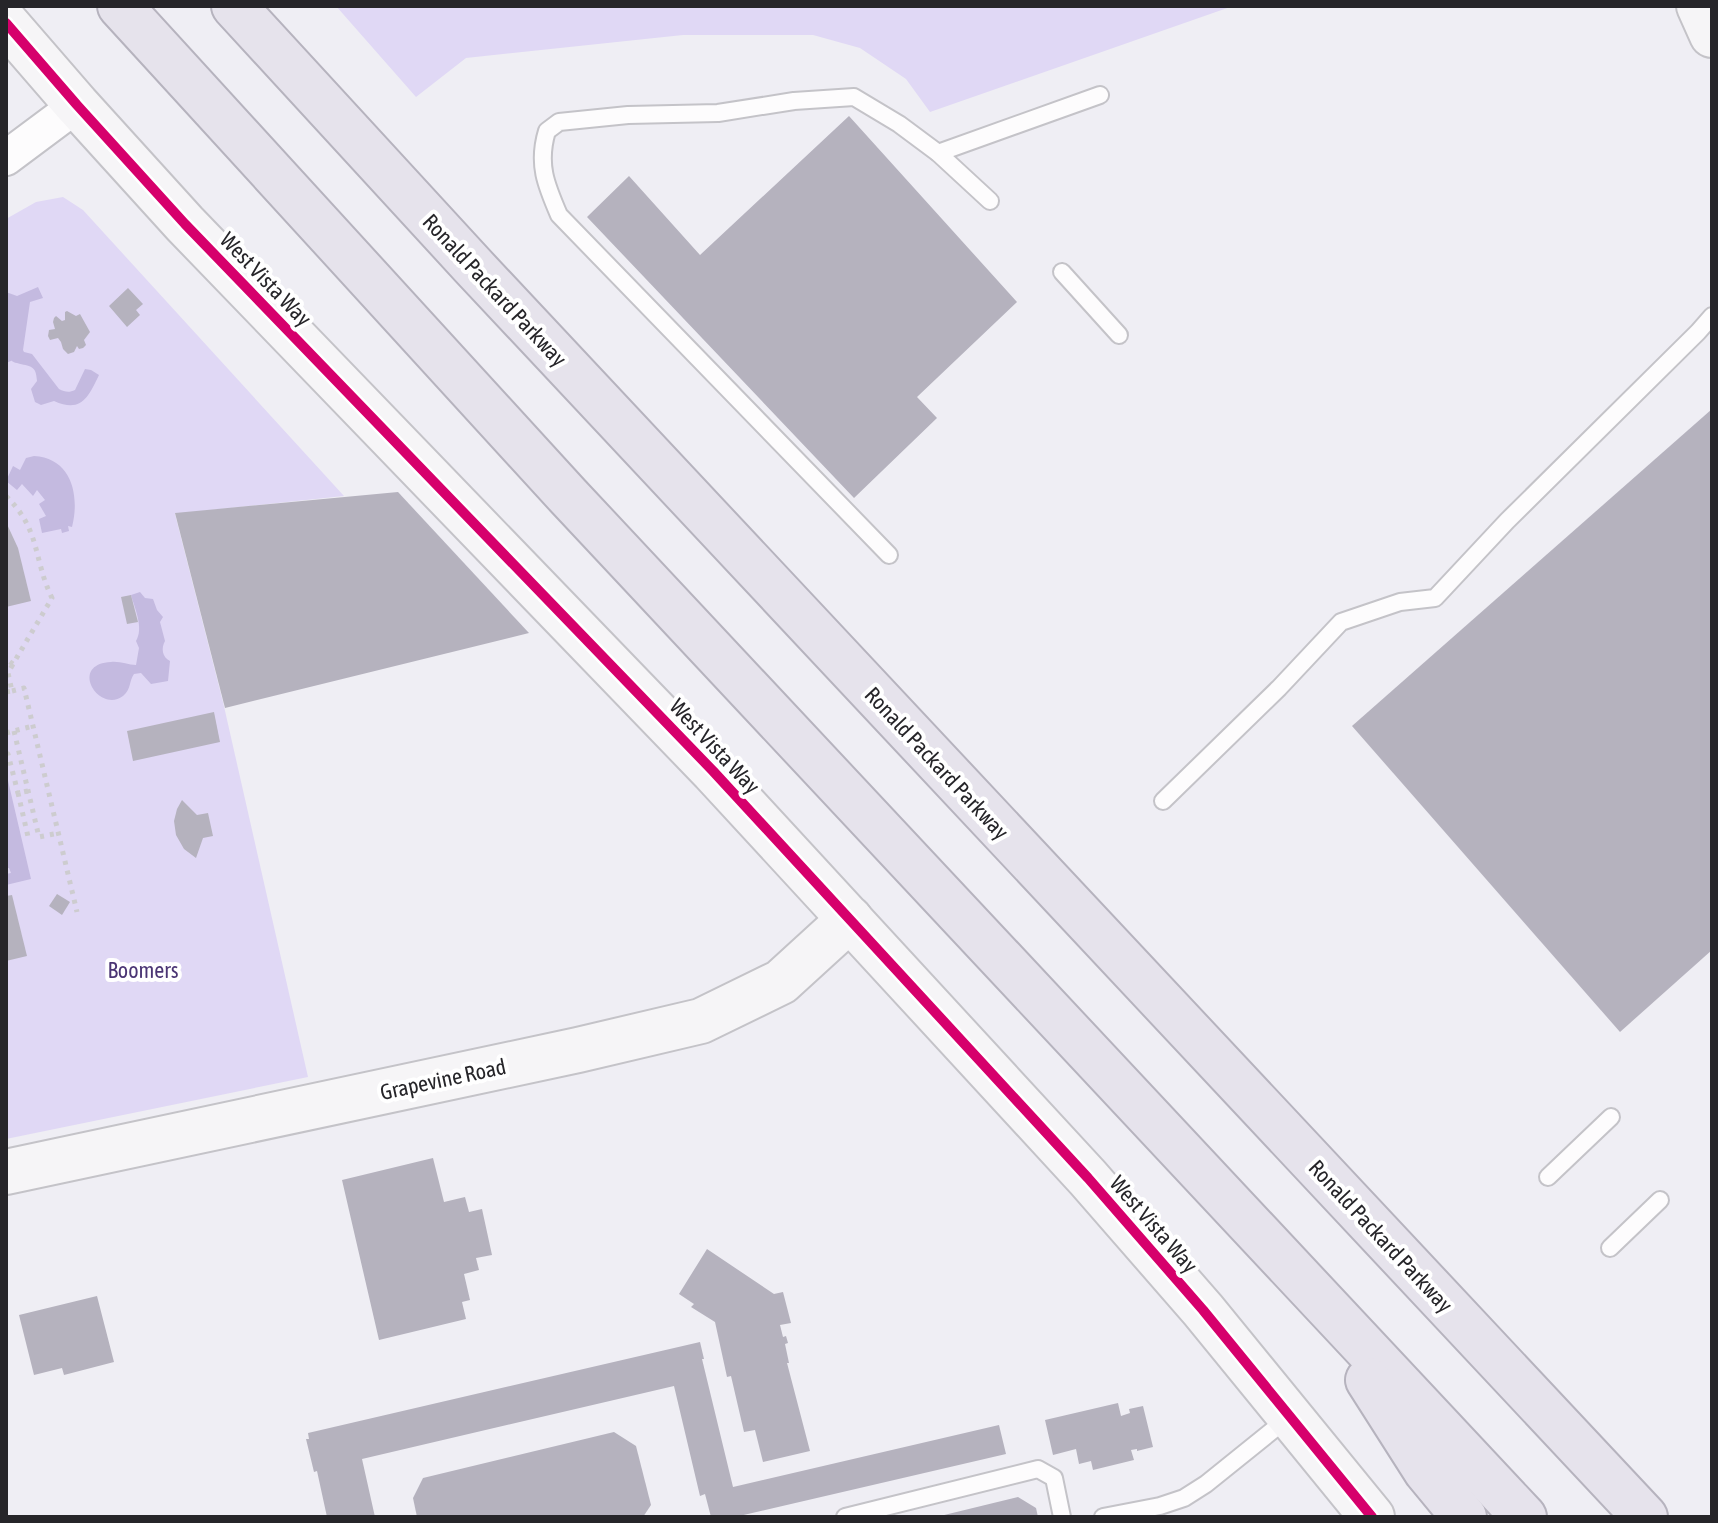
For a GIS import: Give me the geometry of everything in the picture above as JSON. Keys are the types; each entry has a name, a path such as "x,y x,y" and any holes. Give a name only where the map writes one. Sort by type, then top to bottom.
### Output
{"highway":[{"path":"120,6 568,496 1524,1517"},
{"name":"Ronald Packard Parkway","path":"234,6 493,288 1645,1517"},
{"path":"1308,1287 1426,1471 1464,1517"},
{"path":"1582,1450 1656,1517"}],"main road":[{"path":"1699,6 1712,35"},
{"name":"West Vista Way","path":"6,23 185,224 713,771 1088,1178 1203,1310 1372,1517"},
{"name":"Grapevine Road","path":"6,1172 701,1021 781,982 850,919"}],"street":[{"path":"6,158 77,105"}],"lane":[{"path":"938,153 1100,95"},
{"path":"889,555 559,215 544,179 542,148 547,131 559,122 628,115 718,113 794,101 854,97 899,124 938,153 990,201"},
{"path":"1062,272 1119,335"},
{"path":"1163,801 1279,688 1341,622 1400,602 1435,598 1507,521 1712,316"},
{"path":"1548,1177 1611,1117"},
{"path":"1610,1248 1660,1200"},
{"path":"1103,1517 1184,1498 1290,1416"},
{"path":"845,1517 1038,1469 1054,1478 1062,1517"}],"path":[{"path":"6,496 19,509 34,536 52,598 8,673 9,692 24,688 77,912"},
{"path":"6,659 13,664"},
{"path":"6,733 33,726"},
{"path":"14,731 39,837 59,833"},
{"path":"6,753 29,841"},
{"path":"18,793 28,791"}],"green space":[{"path":"336,6 1233,6 930,112 906,79 860,48 813,35 683,35 466,58 416,97"},
{"name":"Boomers","path":"63,197 83,210 344,496 175,514 223,702 308,1077 6,1139 6,219 36,202"}],"shaded area":[{"path":"38,287 43,298 30,302 23,350 32,354 63,391 75,390 85,369 99,375 87,396 77,404 54,401 41,405 35,402 31,389 37,381 34,369 12,361 6,363 6,292 17,296"},
{"path":"34,456 57,464 70,481 75,503 69,531 62,533 61,529 42,533 39,519 46,516 39,504 45,500 37,490 33,496 22,484 17,490 6,481 13,466 20,470 26,458"},
{"path":"140,592 145,598 153,599 163,617 160,622 165,641 163,652 170,661 168,681 151,684 141,673 134,674 123,696 114,700 105,699 92,686 91,671 98,665 111,662 136,665 139,624 131,595"},
{"path":"6,772 31,879 6,885 6,874 11,873 6,868"}],"building":[{"path":"849,116 1017,302 917,397 937,418 854,498 587,217 629,176 700,255"},
{"path":"128,288 143,304 136,310 140,315 127,327 109,306"},
{"path":"67,311 76,316 80,314 90,332 83,348 77,346 74,352 68,354 58,338 50,340 48,336 49,330 55,329 54,318 65,320"},
{"path":"1712,409 1712,950 1620,1032 1352,726"},
{"path":"398,492 529,633 225,708 175,513"},
{"path":"6,522 18,548 31,601 6,607"},
{"path":"131,595 138,622 127,624 121,597"},
{"path":"214,712 220,742 133,761 127,731"},
{"path":"182,800 197,815 208,813 213,836 203,838 196,858 184,849 176,835 174,821"},
{"path":"57,894 70,902 62,915 49,906"},
{"path":"12,895 27,956 6,961 6,896"},
{"path":"433,1158 444,1202 465,1197 469,1212 482,1209 492,1255 476,1258 479,1270 464,1274 470,1300 462,1302 466,1319 379,1340 342,1180"},
{"path":"707,1249 774,1294 783,1292 791,1323 780,1325 788,1343 785,1344 787,1363 810,1451 763,1462 755,1430 744,1432 731,1376 727,1377 715,1322 691,1307 694,1304 679,1294"},
{"path":"97,1296 114,1362 64,1375 62,1368 34,1375 19,1315"},
{"path":"700,1342 733,1487 999,1425 1006,1454 735,1517 711,1517 705,1494 700,1496 674,1386 362,1459 375,1517 327,1517 306,1439 309,1439 308,1433"},
{"path":"1118,1403 1121,1416 1130,1413 1129,1409 1143,1406 1153,1447 1131,1450 1134,1460 1093,1470 1091,1461 1079,1464 1076,1449 1053,1455 1045,1420"},
{"path":"614,1432 636,1446 651,1505 643,1517 417,1517 413,1498 423,1478"},
{"path":"1018,1497 1036,1508 1038,1517 936,1517"}],"cycle path":[{"path":"6,23 185,224 713,771 1088,1178 1203,1310 1372,1517"}]}
